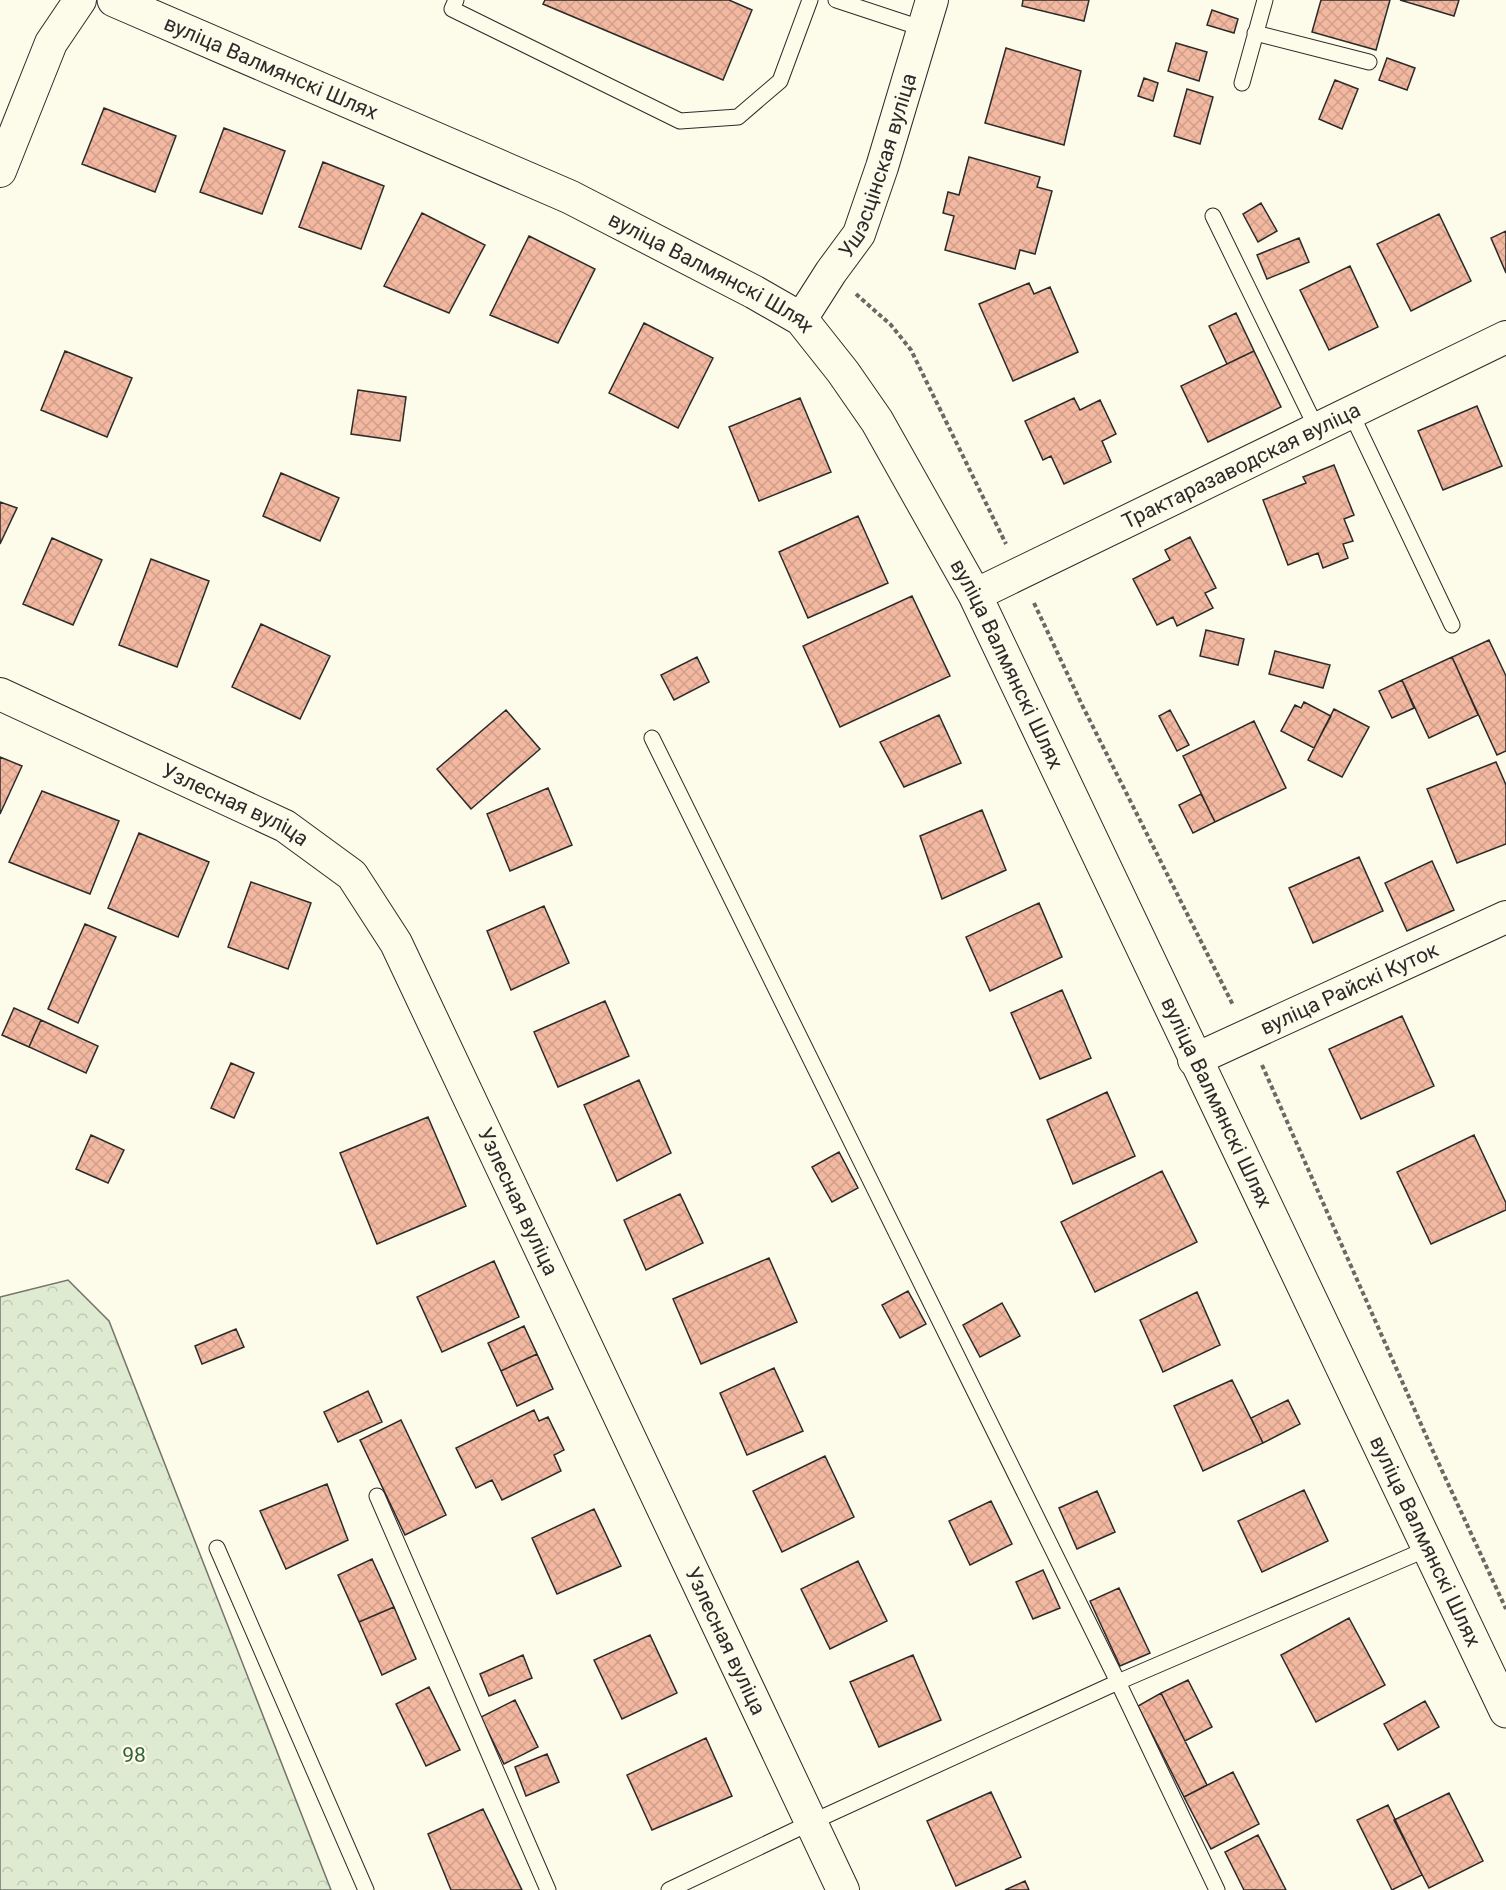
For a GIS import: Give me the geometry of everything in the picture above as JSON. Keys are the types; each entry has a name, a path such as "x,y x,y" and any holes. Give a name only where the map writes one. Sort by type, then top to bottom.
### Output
{"street":[{"path":"0,171 51,43 80,0"},
{"name":"вуліца Валмянскі Шлях","path":"114,0 570,198 754,292 801,319 843,372 877,421 975,595 1194,1060 1506,1711"},
{"name":"Ушэсцінская вуліца","path":"801,319 859,234 928,14"},
{"name":"Трактаразаводская вуліца","path":"975,595 1506,337"},
{"name":"Узлесная вуліца","path":"0,694 285,826 352,874 396,944 843,1890"},
{"name":"вуліца Райскі Куток","path":"1194,1060 1506,917"}],"lane":[{"path":"456,0 452,9 680,122 738,117 780,81 810,0"},
{"path":"836,0 928,14"},
{"path":"1242,83 1265,0"},
{"path":"1255,33 1369,62"},
{"path":"1213,216 1317,429"},
{"path":"1351,413 1452,625"},
{"path":"652,738 1118,1682 1217,1890"},
{"path":"377,1496 548,1890"},
{"path":"217,1548 366,1890"},
{"path":"669,1890 1118,1682 1427,1549"}],"path":[{"path":"831,272 891,325 911,350 1083,707 1248,1034 1506,1610"}],"green space":[{"name":"98","path":"68,1280 109,1321 331,1890 0,1890 0,1297"}],"building":[{"path":"545,0 729,0 752,10 723,80 543,4"},
{"path":"1023,0 1089,0 1084,21 1022,6"},
{"path":"1321,0 1390,0 1376,50 1312,32"},
{"path":"1400,0 1459,0 1454,16"},
{"path":"1212,10 1238,19 1234,33 1207,25"},
{"path":"1176,43 1207,52 1199,81 1168,71"},
{"path":"1006,48 1081,71 1064,145 985,123"},
{"path":"1387,58 1415,68 1407,90 1379,80"},
{"path":"1144,78 1158,83 1153,101 1138,96"},
{"path":"1335,80 1358,89 1342,129 1319,119"},
{"path":"1187,89 1213,97 1200,144 1174,136"},
{"path":"104,108 176,136 155,192 82,164"},
{"path":"224,128 285,151 262,214 200,192"},
{"path":"969,157 1040,177 1037,187 1052,191 1035,254 1020,250 1015,269 945,250 954,216 943,213 948,192 959,195"},
{"path":"323,162 384,186 361,249 299,227"},
{"path":"1261,203 1277,231 1258,242 1243,214"},
{"path":"422,213 485,245 449,313 384,286"},
{"path":"1439,214 1471,281 1411,311 1377,244"},
{"path":"1506,231 1506,273 1491,238"},
{"path":"529,236 595,269 558,343 490,315"},
{"path":"1299,238 1309,262 1267,279 1257,255"},
{"path":"1350,266 1378,327 1329,350 1300,290"},
{"path":"1029,283 1034,294 1050,287 1078,352 1013,381 979,304"},
{"path":"1236,313 1254,351 1227,364 1209,326"},
{"path":"644,323 713,358 678,428 609,393"},
{"path":"65,351 132,378 107,437 41,410"},
{"path":"1254,351 1281,407 1208,442 1181,386"},
{"path":"358,390 406,397 400,441 351,434"},
{"path":"800,398 831,472 759,501 729,427"},
{"path":"1074,398 1080,410 1100,400 1116,434 1102,441 1111,462 1064,484 1051,456 1043,460 1025,421"},
{"path":"1477,406 1502,466 1443,490 1418,431"},
{"path":"1334,465 1354,515 1344,519 1353,541 1343,544 1348,558 1323,568 1318,553 1288,565 1263,500 1306,483 1303,477"},
{"path":"281,473 339,498 320,541 263,516"},
{"path":"0,502 17,508 0,544"},
{"path":"858,516 888,583 808,618 779,552"},
{"path":"1190,537 1216,588 1205,593 1213,608 1177,626 1173,617 1157,625 1133,579 1170,560 1165,550"},
{"path":"52,538 102,560 73,625 23,604"},
{"path":"151,559 209,581 177,667 119,645"},
{"path":"912,596 950,676 840,727 803,646"},
{"path":"261,624 330,656 300,719 232,687"},
{"path":"1206,630 1244,639 1238,665 1200,656"},
{"path":"1489,640 1506,676 1506,751 1497,755 1452,657"},
{"path":"1275,651 1330,665 1323,688 1269,674"},
{"path":"697,657 709,682 674,700 661,675"},
{"path":"1452,657 1478,715 1429,738 1402,680"},
{"path":"1402,680 1414,708 1392,718 1379,691"},
{"path":"1304,702 1331,716 1314,748 1281,731 1295,705 1301,708"},
{"path":"1334,709 1369,727 1342,777 1308,760"},
{"path":"506,710 540,749 471,809 437,769"},
{"path":"1170,710 1189,745 1177,751 1159,716"},
{"path":"939,715 961,763 904,787 880,742"},
{"path":"1254,721 1286,788 1215,822 1183,756"},
{"path":"0,757 22,766 0,814"},
{"path":"1496,762 1506,785 1506,844 1457,863 1427,789"},
{"path":"548,788 572,845 510,871 487,814"},
{"path":"42,791 119,821 90,894 9,862"},
{"path":"1201,794 1215,822 1193,833 1179,805"},
{"path":"982,810 1006,870 942,899 920,836"},
{"path":"139,833 209,862 178,937 108,908"},
{"path":"1359,857 1383,911 1313,943 1289,888"},
{"path":"1432,861 1454,910 1407,931 1385,883"},
{"path":"251,882 311,903 288,969 228,947"},
{"path":"1039,903 1062,957 990,991 966,937"},
{"path":"544,906 569,963 511,990 487,931"},
{"path":"85,924 116,937 78,1023 48,1009"},
{"path":"1062,990 1091,1058 1040,1079 1011,1013"},
{"path":"605,1001 629,1056 558,1087 534,1032"},
{"path":"14,1008 41,1020 29,1047 2,1035"},
{"path":"1402,1016 1434,1086 1361,1119 1329,1049"},
{"path":"41,1020 98,1046 86,1073 29,1047"},
{"path":"231,1063 254,1073 234,1118 211,1108"},
{"path":"639,1080 671,1153 617,1181 584,1105"},
{"path":"1107,1092 1135,1156 1073,1184 1047,1120"},
{"path":"428,1117 466,1206 377,1244 340,1153"},
{"path":"91,1135 124,1150 108,1183 76,1169"},
{"path":"1474,1135 1506,1203 1506,1210 1431,1244 1397,1172"},
{"path":"839,1152 858,1188 832,1202 812,1167"},
{"path":"1162,1171 1197,1242 1095,1292 1061,1222"},
{"path":"680,1194 703,1243 646,1270 624,1220"},
{"path":"769,1258 797,1322 701,1364 673,1299"},
{"path":"494,1261 519,1317 442,1352 417,1297"},
{"path":"908,1291 926,1324 900,1338 882,1305"},
{"path":"1197,1292 1220,1345 1163,1372 1140,1320"},
{"path":"1002,1303 1020,1336 980,1357 963,1325"},
{"path":"524,1326 537,1354 501,1371 488,1343"},
{"path":"236,1329 244,1347 202,1364 195,1346"},
{"path":"537,1354 553,1389 517,1406 501,1371"},
{"path":"774,1368 803,1431 747,1455 720,1393"},
{"path":"1232,1380 1263,1443 1203,1471 1174,1406"},
{"path":"368,1391 382,1422 338,1442 324,1412"},
{"path":"1288,1400 1300,1424 1263,1443 1251,1418"},
{"path":"534,1410 539,1421 548,1417 564,1450 554,1455 561,1471 502,1500 492,1480 476,1488 456,1448"},
{"path":"401,1420 446,1515 405,1535 360,1440"},
{"path":"825,1456 854,1517 782,1552 753,1491"},
{"path":"327,1484 348,1540 286,1569 260,1511"},
{"path":"1304,1490 1328,1541 1262,1572 1238,1521"},
{"path":"1097,1491 1115,1532 1077,1549 1059,1508"},
{"path":"991,1501 1012,1544 970,1565 949,1521"},
{"path":"594,1509 621,1566 557,1594 532,1538"},
{"path":"372,1559 394,1607 359,1622 338,1575"},
{"path":"858,1561 887,1621 830,1649 801,1589"},
{"path":"1043,1570 1060,1608 1033,1619 1016,1582"},
{"path":"1119,1588 1150,1653 1120,1666 1090,1601"},
{"path":"394,1607 416,1659 382,1675 359,1622"},
{"path":"1349,1618 1385,1685 1316,1722 1281,1655"},
{"path":"650,1635 677,1693 622,1719 594,1660"},
{"path":"523,1655 532,1678 489,1696 480,1674"},
{"path":"913,1655 941,1720 879,1747 850,1682"},
{"path":"1188,1680 1212,1727 1185,1741 1161,1693"},
{"path":"429,1687 460,1750 426,1766 396,1704"},
{"path":"1161,1693 1207,1785 1184,1797 1138,1706"},
{"path":"515,1700 538,1747 504,1764 481,1717"},
{"path":"1425,1701 1439,1727 1398,1750 1384,1724"},
{"path":"706,1738 732,1796 652,1830 627,1775"},
{"path":"547,1754 559,1782 526,1796 515,1767"},
{"path":"1233,1772 1259,1824 1211,1849 1184,1797"},
{"path":"991,1792 1021,1857 956,1886 927,1821"},
{"path":"1449,1793 1483,1861 1429,1888 1394,1820"},
{"path":"1388,1805 1422,1875 1392,1890 1357,1820"},
{"path":"483,1809 522,1890 451,1890 428,1834"},
{"path":"1258,1835 1286,1890 1244,1890 1225,1852"},
{"path":"1025,1881 1029,1890 1005,1890"}]}
